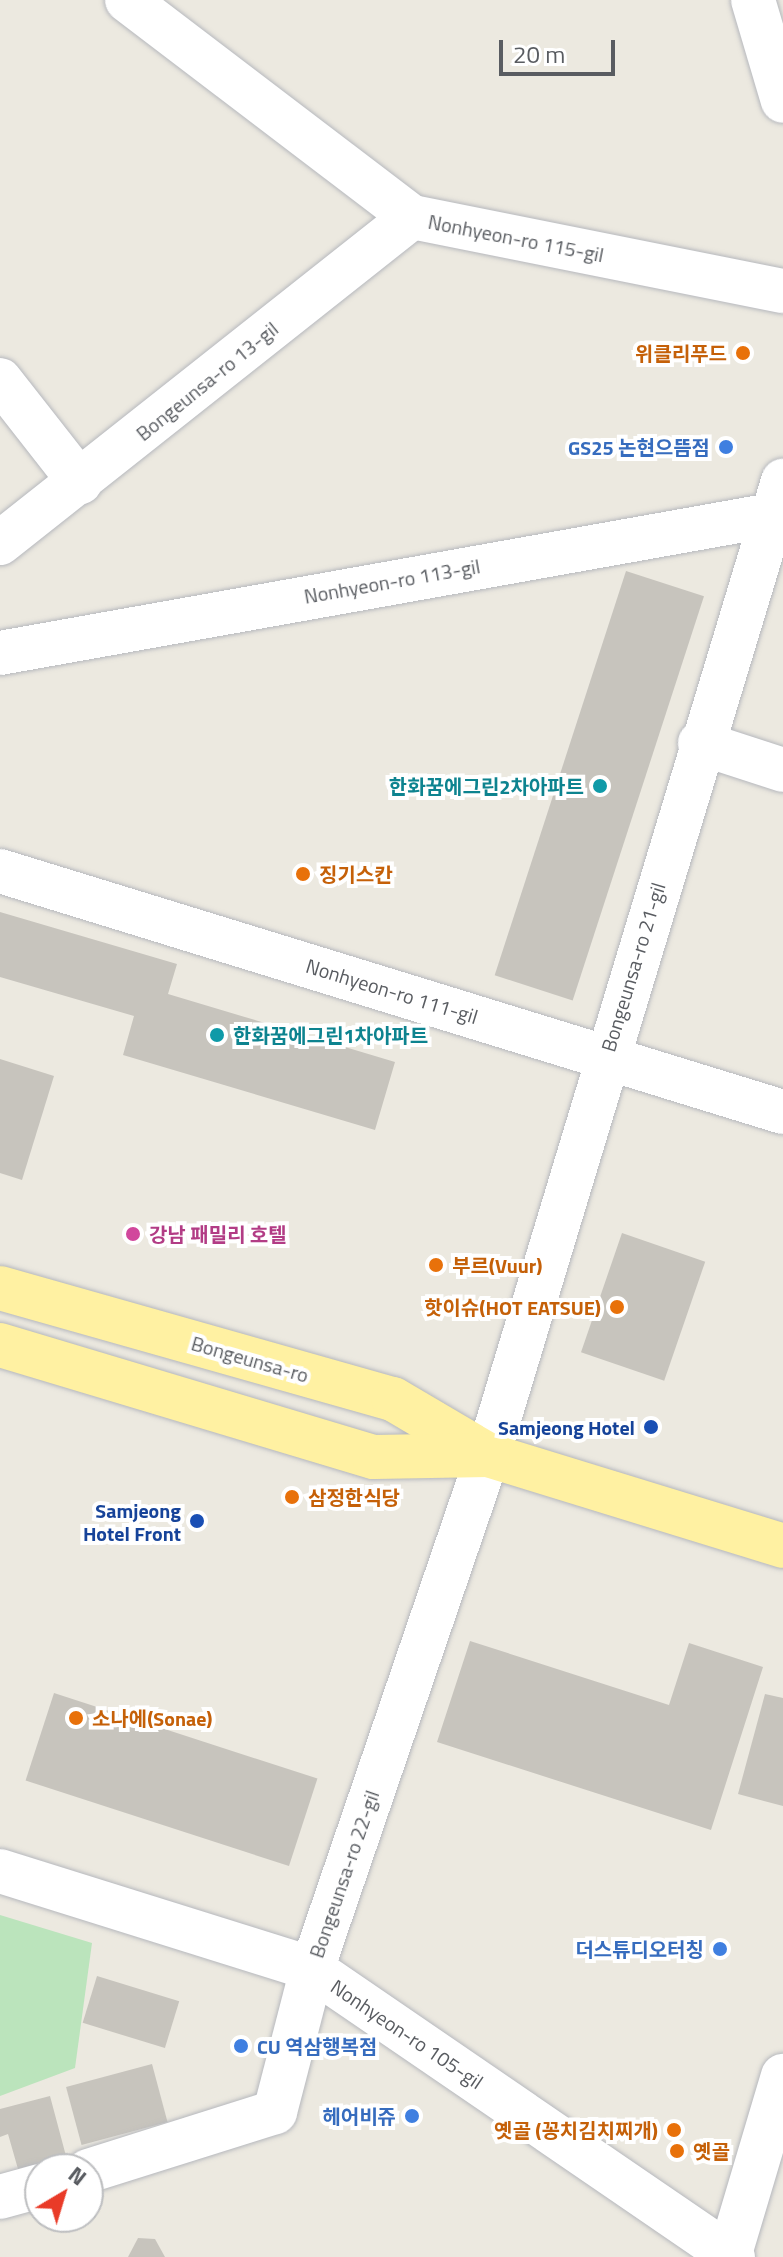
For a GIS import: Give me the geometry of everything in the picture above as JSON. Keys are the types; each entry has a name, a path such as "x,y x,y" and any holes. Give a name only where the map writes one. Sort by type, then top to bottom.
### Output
{"main road":[{"name":"Bongeunsa-ro","path":"0,1288 393,1399 488,1455 783,1546"},
{"name":"Bongeunsa-ro","path":"0,1345 374,1457 488,1455"}],"street":[{"name":"Nonhyeon-ro 115-gil","path":"127,0 412,217 783,291"},
{"path":"753,0 783,100"},
{"name":"Bongeunsa-ro 13-gil","path":"0,543 412,217"},
{"path":"0,380 80,482"},
{"name":"Nonhyeon-ro 113-gil","path":"0,653 780,501"},
{"name":"Bongeunsa-ro 21-gil","path":"488,1455 700,743 780,501"},
{"path":"700,743 783,770"},
{"name":"Nonhyeon-ro 111-gil","path":"0,871 783,1112"},
{"name":"Bongeunsa-ro 22-gil","path":"104,2166 275,2112 312,1969 488,1455"},
{"name":"Nonhyeon-ro 105-gil","path":"0,1871 312,1969 730,2256"},
{"path":"730,2256 783,2076"},
{"path":"0,2197 24,2190"}],"green space":[{"path":"0,1915 92,1943 75,2068 0,2096"}],"building":[{"name":"한화꿈에그린2차아파트","path":"626,571 704,596 573,1001 495,975"},
{"name":"한화꿈에그린1차아파트","path":"0,912 177,964 168,994 395,1062 375,1130 123,1055 134,1016 0,977"},
{"path":"0,1059 54,1076 22,1180 0,1173"},
{"path":"622,1233 705,1262 664,1381 581,1352"},
{"path":"470,1641 669,1705 689,1643 763,1667 711,1830 437,1742"},
{"path":"54,1693 317,1779 289,1866 26,1780"},
{"path":"765,1694 783,1698 783,1806 738,1794"},
{"path":"97,1976 179,2001 165,2048 83,2023"},
{"path":"152,2064 168,2122 82,2145 66,2087"},
{"path":"50,2096 65,2153 24,2153 24,2167 18,2169 8,2134 0,2137 0,2109"},
{"path":"138,2238 155,2239 165,2257 128,2257"}],"place":[{"name":"위클리푸드","path":"743,353"},
{"name":"GS25 논현으뜸점","path":"726,447"},
{"name":"한화꿈에그린2차아파트","path":"600,786"},
{"name":"징기스칸","path":"303,874"},
{"name":"한화꿈에그린1차아파트","path":"217,1035"},
{"name":"강남 패밀리 호텔","path":"133,1234"},
{"name":"부르(Vuur)","path":"436,1265"},
{"name":"핫이슈(HOT EATSUE)","path":"617,1307"},
{"name":"Samjeong Hotel","path":"651,1427"},
{"name":"삼정한식당","path":"292,1497"},
{"name":"Samjeong Hotel Front","path":"197,1521"},
{"name":"소나에(Sonae)","path":"76,1718"},
{"name":"더스튜디오터칭","path":"720,1949"},
{"name":"CU 역삼행복점","path":"241,2046"},
{"name":"헤어비쥬","path":"412,2116"},
{"name":"옛골 (꽁치김치찌개)","path":"674,2130"},
{"name":"옛골","path":"677,2151"}]}
